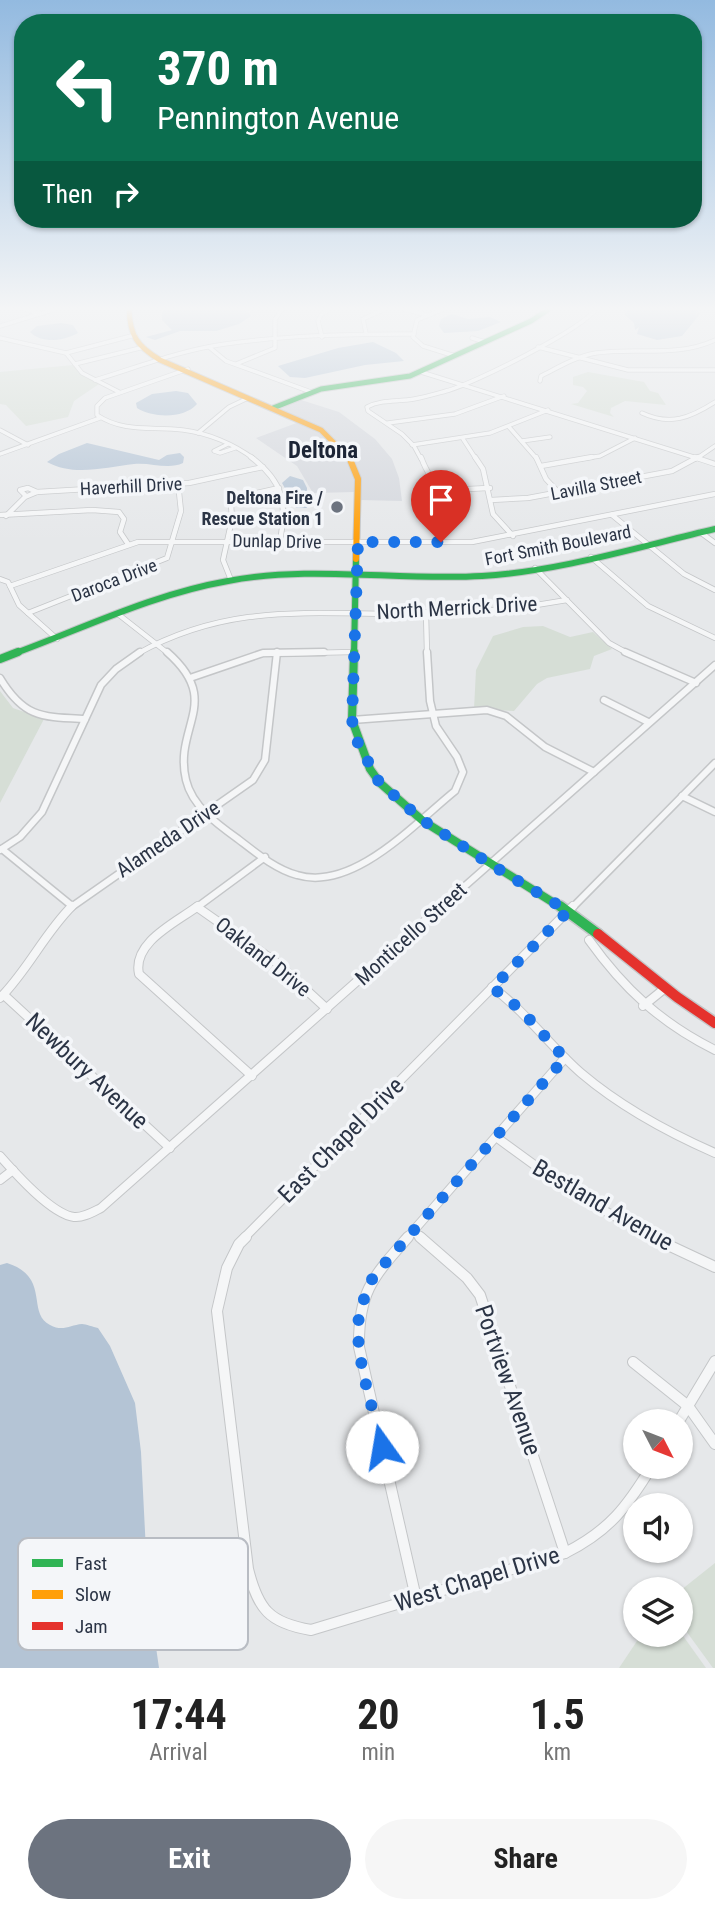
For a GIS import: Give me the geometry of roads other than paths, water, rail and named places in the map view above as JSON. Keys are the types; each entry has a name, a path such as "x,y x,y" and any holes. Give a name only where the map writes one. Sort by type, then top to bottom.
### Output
{"main road":[{"path":"223,387 321,430 350,458 358,479 352,720 356,739 379,782 421,819 568,911 664,989 715,1023"},
{"path":"273,408 311,392 337,387"},
{"name":"Fort Smith Boulevard","path":"0,659 182,591 231,580 274,576 473,576 591,557 715,528"}],"street":[{"path":"109,387 119,392"},
{"path":"100,418 97,406 105,398 135,387"},
{"path":"296,387 311,392"},
{"path":"455,387 425,397 369,405 368,411 388,423 412,445 433,484 448,488 490,488"},
{"path":"467,387 504,396 715,464"},
{"path":"388,423 455,414 504,396"},
{"path":"198,433 229,407 248,398"},
{"path":"642,413 654,419 687,420 715,402"},
{"path":"412,445 463,439 509,427 548,410"},
{"path":"0,454 100,418 127,428 198,433 228,444 263,467 279,488 284,502 280,541"},
{"path":"509,427 559,493"},
{"path":"164,429 164,439"},
{"path":"0,430 28,445"},
{"path":"522,441 550,437"},
{"path":"541,466 600,456 635,438"},
{"path":"463,439 480,461 490,488 497,520 513,536"},
{"path":"228,444 214,451 220,453 235,448"},
{"name":"Lavilla Street","path":"491,500 518,500 672,471 715,446"},
{"name":"Haverhill Drive","path":"3,515 26,496 37,492 196,482 263,467"},
{"name":"Daroca Drive","path":"28,613 162,561 170,553 181,511 178,483"},
{"path":"26,496 20,490 28,488 37,492"},
{"path":"231,580 223,559 232,519 230,508 234,500 279,488"},
{"name":"Dunlap Drive","path":"10,586 128,544 174,541 472,542 715,494"},
{"path":"3,515 104,510 119,512 124,519 120,532 128,544"},
{"path":"612,515 692,580 715,590"},
{"path":"700,532 715,543"},
{"path":"591,557 648,606 715,638"},
{"path":"535,568 609,643 696,683"},
{"path":"0,579 10,586 15,600 57,639"},
{"name":"North Merrick Drive","path":"1,850 20,837 42,812 101,685 125,660 155,645 203,626 245,615 500,610 567,600"},
{"path":"118,614 179,664 190,678 195,699 184,761 185,777 190,791 206,813 284,871 315,879 349,873 364,865 462,783 464,772 461,763 440,736 432,713 426,612"},
{"path":"190,678 247,657 277,652 354,652"},
{"name":"Alameda Drive","path":"2,996 30,963 49,931 72,906 253,780 265,760 277,652"},
{"name":"Monticello Street","path":"170,1148 715,665"},
{"path":"0,678 10,697 23,710 37,715 85,719"},
{"path":"604,700 649,722"},
{"path":"352,720 487,710 506,715 545,748 594,772"},
{"name":"East Chapel Drive","path":"245,1538 217,1311 218,1293 228,1262 239,1244 715,762"},
{"path":"682,796 715,812"},
{"path":"1,850 72,906"},
{"path":"252,1076 139,974 136,964 140,952 147,944 265,857"},
{"name":"Oakland Drive","path":"197,907 277,963 327,1009"},
{"path":"589,940 618,981 643,1006 673,1029 715,1050"},
{"path":"492,988 512,1000 565,1058 627,1109 680,1138 715,1153"},
{"path":"643,1006 664,989"},
{"name":"Newbury Avenue","path":"2,996 170,1148"},
{"path":"416,1598 359,1347 358,1327 362,1304 373,1277 565,1058"},
{"name":"Bestland Avenue","path":"496,1137 577,1196 631,1227 715,1267"},
{"path":"0,1156 57,1209 73,1217 101,1208 170,1148"},
{"path":"0,1180 13,1170"},
{"name":"Portview Avenue","path":"413,1231 467,1278 480,1295 565,1553"},
{"path":"686,1409 715,1361"},
{"path":"633,1362 688,1406 715,1444"},
{"name":"West Chapel Drive","path":"271,1617 285,1627 310,1630 565,1553 595,1539 624,1514 644,1479"},
{"name":"East Chapel Drive","path":"248,1561 253,1591 262,1609 271,1617"}],"water":[{"path":"176,391 188,393 197,404 184,412 168,415 151,414 137,408 136,403 152,394"},
{"path":"87,443 159,460 167,455 180,453 184,457 183,463 171,466 134,464 79,470 57,467 47,462"},
{"path":"290,476 303,480 307,488 307,508 296,508 282,483"},
{"path":"7,1263 29,1277 34,1286 39,1312 50,1325 63,1328 82,1324 98,1328 110,1346 135,1403 141,1452 145,1538 18,1538 18,1650 156,1650 159,1668 0,1668 0,1265"}],"place":[{"name":"Deltona Fire / Rescue Station 1","path":"337,507"}],"district":[{"name":"Deltona","path":"323,450"}]}
